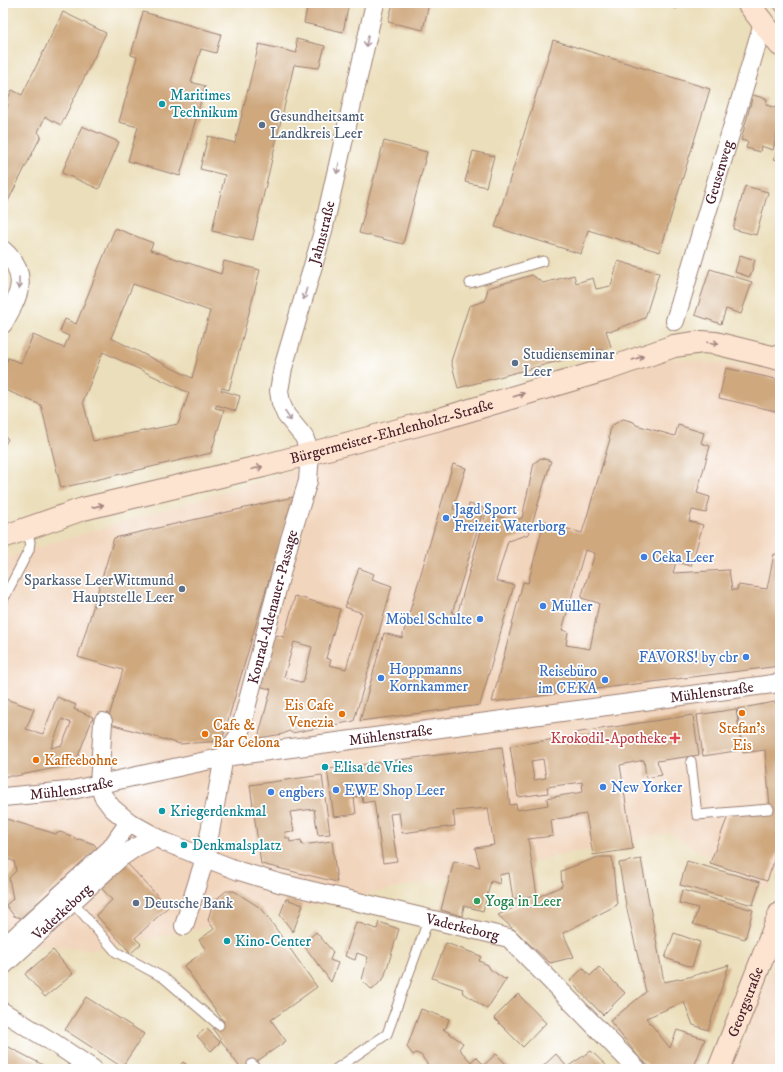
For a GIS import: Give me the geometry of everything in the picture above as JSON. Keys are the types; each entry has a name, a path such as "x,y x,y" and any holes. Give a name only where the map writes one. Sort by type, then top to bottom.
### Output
{"main road":[{"path":"748,3 780,44"},
{"name":"Bürgermeister-Ehrlenholtz-Straße","path":"3,537 83,509 310,453 445,417 689,343 715,343 780,359"},
{"name":"Georgstraße","path":"719,1069 780,913"}],"street":[{"name":"Jahnstraße","path":"310,453 304,437 286,415 281,403 279,392 283,368 322,235 375,3"},
{"name":"Geusenweg","path":"675,321 763,23"},
{"path":"3,250 16,263 20,280 18,297 3,324"},
{"name":"Konrad-Adenauer-Passage","path":"224,757 239,735 290,539 308,481 310,453"},
{"name":"Mühlenstraße","path":"3,797 68,791 224,757 780,683"},
{"path":"99,784 103,722"},
{"path":"184,926 206,858 224,757"},
{"name":"Vaderkeborg","path":"99,784 104,796 112,808 129,822 155,838 239,871 279,883 509,938 637,1069"},
{"path":"115,853 129,822"},
{"path":"115,853 136,847 155,838"},
{"name":"Vaderkeborg","path":"3,966 68,897 115,853"},
{"name":"Vaderkeborg","path":"3,948 68,897"},
{"path":"3,1012 93,1069"}],"lane":[{"path":"470,283 543,261"},
{"path":"3,600 29,550 30,542 27,528"},
{"path":"691,761 697,815 769,809"},
{"path":"68,897 116,952 164,978 219,1025"},
{"path":"336,1069 387,1034 429,918"}],"shaded area":[{"path":"668,358 780,370 780,864 767,891 669,833 93,950 3,941 3,558"},
{"path":"780,952 780,1069 732,1069 765,985"}],"building":[{"path":"308,3 349,3 343,32 304,23"},
{"path":"393,3 429,3 423,30 388,22"},
{"path":"671,3 682,3 675,9"},
{"path":"771,3 780,3 780,15"},
{"path":"63,12 106,33 61,125 45,117 38,132 41,136 3,211 3,115 8,105 6,102 12,90 22,95"},
{"name":"Maritimes Technikum","path":"143,12 221,34 216,53 201,49 191,82 205,86 180,176 128,161 138,127 119,122 137,57 131,55"},
{"path":"296,39 325,46 319,68 294,65 253,240 212,231 225,175 200,169 208,136 235,143 259,44 297,53"},
{"path":"553,40 710,89 660,252 588,230 581,254 495,227"},
{"path":"753,95 767,99 766,105 780,109 780,123 773,150 761,146 760,152 746,148 748,142 741,140"},
{"path":"82,126 119,142 99,189 62,173"},
{"path":"384,141 427,152 403,244 359,233"},
{"path":"778,146 780,147 780,161 774,159"},
{"path":"473,151 494,156 486,187 465,182"},
{"path":"745,186 768,192 756,235 733,229"},
{"path":"115,228 153,243 150,250 221,274 224,261 260,270 229,390 222,388 221,390 240,396 236,411 217,405 215,408 224,410 211,453 61,488 41,405 3,389 3,371 8,358 21,363 33,335 64,348 69,336 60,332 65,319 76,324","holes":["133,284 210,311 192,378 111,338","103,352 189,393 178,424 93,441 83,401"]},
{"path":"740,255 755,260 750,277 735,272"},
{"path":"618,261 659,273 645,318 612,331 606,330 611,347 458,388 451,361 469,306 485,301 488,288 532,275 543,283 574,275 576,283 593,278 596,289 611,286"},
{"path":"710,269 752,282 741,314 726,309 721,324 695,315"},
{"path":"726,368 780,380 780,412 719,398"},
{"path":"623,419 634,422 636,425 675,436 678,425 704,433 701,443 710,446 697,493 710,497 706,513 692,510 689,521 703,525 691,566 676,562 673,573 729,570 732,590 737,590 738,585 767,589 774,554 780,555 780,666 492,702 523,582 528,583 544,522 582,533 610,439 611,426","holes":["585,550 595,553 581,598 599,603 590,649 566,645 568,632 562,630"]},
{"path":"3,436 8,439 3,448"},
{"path":"541,458 551,461 529,534 508,541 496,581 514,585 480,705 360,721 384,633 402,638 453,464 466,468 453,509 467,513 469,504 484,508 452,613 457,615 486,513 514,521 522,518 534,463"},
{"name":"Sparkasse LeerWittmund Hauptstelle Leer","path":"293,497 222,741 180,744 107,723 123,670 78,657 114,538"},
{"path":"359,568 374,574 372,579 392,586 354,721 292,733 289,731 283,734 258,738 271,689 258,686 272,634 284,637 295,596 340,609 326,658 331,660 329,665 346,669 362,613 345,607","holes":["294,642 312,647 303,683 284,677"]},
{"path":"57,697 76,705 74,709 93,717 75,764 16,776 3,776 3,698 34,709 26,729 43,734","holes":["62,719 71,723 62,745 51,748"]},
{"path":"780,701 780,845 767,881 710,863 728,816 770,807 765,750 743,753 737,709"},
{"path":"736,709 742,750 703,756 697,715"},
{"path":"693,715 699,755 657,761 662,775 646,778 644,760 620,765 633,849 593,855 586,814 551,820 553,836 528,839 537,895 513,899 509,873 499,875 500,884 491,881 483,911 464,906 462,916 441,910 454,861 480,867 475,848 494,845 488,808 453,811 455,826 402,833 399,813 390,814 397,861 383,863 374,801 363,803 362,796 354,797 356,814 334,817 327,769 502,747 510,805 516,804 517,810 548,805 547,798 583,792 582,782 547,787 548,793 518,797 510,746 574,736 574,733","holes":["543,759 546,778 534,780 531,761"]},
{"path":"322,775 330,834 318,835 314,809 290,812 294,831 285,832 286,838 289,838 290,842 301,840 302,845 332,841 337,882 261,864 250,785"},
{"path":"3,818 56,834 60,832 74,837 76,840 79,839 94,844 97,848 21,918 14,916 6,905 13,899 9,878 16,871 14,861 3,858"},
{"path":"598,857 612,857 617,905 563,933 574,957 550,963 498,915 562,886 561,871"},
{"path":"641,859 664,982 689,977 729,965 708,1030 693,1025 684,1002 646,1018 670,1048 677,1030 705,1039 693,1069 652,1069 638,1056 610,1021 646,992 626,905 619,863"},
{"name":"Deutsche Bank","path":"124,860 168,907 135,938 141,944 131,953 96,915 112,900 98,884"},
{"path":"687,861 760,882 753,905 680,885"},
{"path":"682,890 753,910 745,939 693,924 698,908 679,903"},
{"path":"226,891 234,891 262,909 317,987 271,1020 286,1041 246,1069 241,1069 213,1029 224,1022 184,966 206,950 199,940 214,929 208,920 213,902"},
{"path":"286,899 303,905 293,932 280,915"},
{"path":"356,922 377,929 379,922 399,929 384,978 372,990 362,980 368,957 357,953 355,960 345,956"},
{"path":"316,932 333,952 330,960 338,963 331,982 303,944"},
{"path":"674,933 700,942 692,967 665,958"},
{"path":"446,943 481,956 479,961 488,965 490,969 504,979 507,978 487,1009 462,992 463,989 432,978"},
{"path":"53,950 73,974 45,997 25,974"},
{"path":"599,967 625,993 603,1015 570,981 583,968 590,976"},
{"path":"518,994 546,1023 523,1047 494,1018"},
{"path":"86,997 144,1034 122,1067 65,1030"},
{"path":"421,1009 449,1019 446,1028 443,1029 463,1043 459,1049 471,1062 476,1057 484,1065 496,1054 511,1069 428,1069 428,1065 421,1055 416,1053 413,1055 407,1047"},
{"path":"206,1028 220,1042 211,1051 197,1036"},
{"path":"3,1044 45,1066 44,1069 3,1069"},
{"path":"591,1051 610,1069 540,1069 556,1054 567,1067"},
{"path":"183,1062 192,1069 177,1069"}],"place":[{"name":"Maritimes Technikum","path":"162,104"},
{"name":"Gesundheitsamt Landkreis Leer","path":"262,125"},
{"name":"Studienseminar Leer","path":"515,363"},
{"name":"Jagd Sport Freizeit Waterborg","path":"446,518"},
{"name":"Ceka Leer","path":"644,557"},
{"name":"Sparkasse LeerWittmund Hauptstelle Leer","path":"182,589"},
{"name":"Müller","path":"543,606"},
{"name":"Möbel Schulte","path":"480,619"},
{"name":"FAVORS! by cbr","path":"746,657"},
{"name":"Hoppmanns Kornkammer","path":"381,678"},
{"name":"Reisebüro im CEKA","path":"605,680"},
{"name":"Stefan's Eis","path":"742,713"},
{"name":"Eis Cafe Venezia","path":"342,714"},
{"name":"Cafe & Bar Celona","path":"205,734"},
{"name":"Krokodil-Apotheke","path":"675,738"},
{"name":"Kaffeebohne","path":"36,760"},
{"name":"Elisa de Vries","path":"325,767"},
{"name":"New Yorker","path":"603,787"},
{"name":"EWE Shop Leer","path":"336,790"},
{"name":"engbers","path":"271,792"},
{"name":"Kriegerdenkmal","path":"162,811"},
{"name":"Denkmalsplatz","path":"184,845"},
{"name":"Yoga in Leer","path":"477,901"},
{"name":"Deutsche Bank","path":"136,903"},
{"name":"Kino-Center","path":"227,941"}]}
